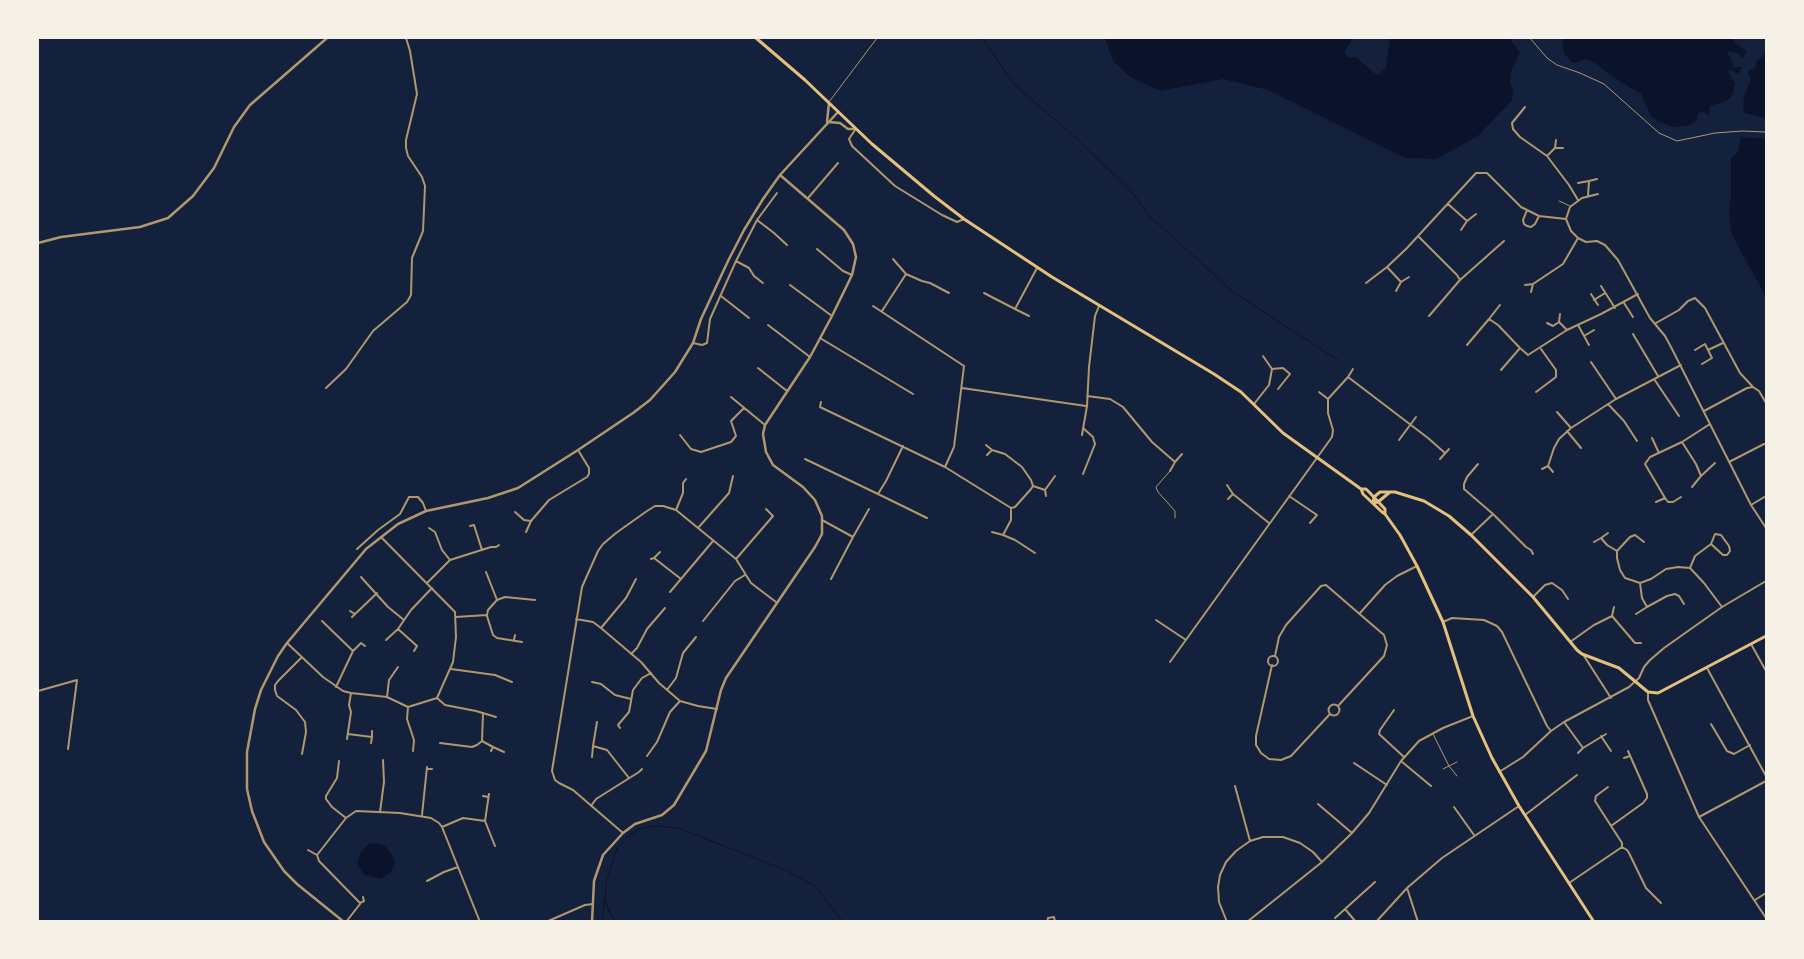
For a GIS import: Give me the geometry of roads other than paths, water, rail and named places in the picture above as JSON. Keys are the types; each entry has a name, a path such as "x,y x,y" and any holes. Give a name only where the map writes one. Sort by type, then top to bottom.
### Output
{"main road":[{"path":"756,38 793,69 855,129 919,185 964,219 1037,268 1241,392 1283,433 1361,489 1366,489 1374,497 1385,510 1400,535 1417,566 1443,622 1473,716 1499,772 1524,815 1594,922"},
{"path":"1361,489 1363,494 1386,514"},
{"path":"1373,503 1374,497 1380,492 1402,493 1424,501 1449,516 1472,535 1533,597 1582,654 1619,668 1648,692 1658,692 1766,636"},
{"path":"1373,503 1378,502 1390,492"}],"street":[{"path":"38,243 62,237 140,227 168,218 193,196 214,168 234,127 250,105 327,38"},
{"path":"326,388 346,369 373,331 407,302 411,295 412,258 423,231 425,186 422,177 408,156 406,148 406,140 417,94 406,38"},
{"path":"828,123 829,103"},
{"path":"1526,107 1512,123 1513,129 1520,137 1547,156 1578,200"},
{"path":"370,899 360,903 345,922 297,884 284,871 260,833 253,816 247,789 246,752 255,709 270,671 287,643 366,549 381,536 398,524 426,511 504,494 528,483 650,400 675,372 693,343 702,319 744,230 763,199 780,175 838,112"},
{"path":"828,123 840,123 848,129 855,129"},
{"path":"855,129 849,139 852,146 895,186 942,216 957,222 964,219"},
{"path":"1547,156 1555,148 1556,140"},
{"path":"1555,148 1563,148"},
{"path":"808,198 838,162"},
{"path":"1366,283 1387,267 1418,236 1476,173 1488,173 1526,210 1539,216 1566,219"},
{"path":"592,922 594,881 600,863 609,847 623,832 635,824 662,815 674,805 706,751 721,690 726,678 822,534 822,520 819,508 811,494 779,471 768,458 764,444 765,425 810,357 852,275 856,257 853,244 844,230 780,175"},
{"path":"1578,183 1598,179"},
{"path":"1588,196 1589,181"},
{"path":"693,343 702,345 708,343 710,320 736,261 757,220 777,193"},
{"path":"1598,194 1578,200 1570,207 1566,219 1571,231 1578,238 1586,242 1597,241 1605,245 1618,260 1655,323 1665,336 1751,505 1766,528"},
{"path":"1448,204 1467,221"},
{"path":"1526,210 1523,220 1527,226 1531,227 1535,224 1539,216"},
{"path":"1461,230 1467,221 1476,214"},
{"path":"757,220 787,245"},
{"path":"1418,236 1457,274 1460,280"},
{"path":"1526,285 1533,284 1563,264 1578,238"},
{"path":"1429,316 1460,280 1504,241"},
{"path":"817,249 843,271 852,275"},
{"path":"893,259 906,274 949,293"},
{"path":"736,261 749,268 754,276 763,283"},
{"path":"1387,267 1401,282"},
{"path":"1015,309 1037,268"},
{"path":"882,311 906,274"},
{"path":"1396,291 1401,282 1409,277"},
{"path":"1531,292 1533,284"},
{"path":"790,285 832,316"},
{"path":"1601,286 1614,308"},
{"path":"1594,300 1605,293"},
{"path":"984,294 1029,316"},
{"path":"1591,294 1598,305"},
{"path":"1489,319 1498,325 1528,355 1567,330 1614,308 1638,294"},
{"path":"721,296 749,318"},
{"path":"1655,323 1662,318 1668,317 1688,301 1695,298 1705,308 1740,373 1752,387 1759,391 1766,402"},
{"path":"1624,302 1633,317"},
{"path":"1467,345 1500,305"},
{"path":"873,306 962,363 964,369 954,447 945,467"},
{"path":"1082,435 1087,406 1095,316 1099,306"},
{"path":"1559,322 1560,314"},
{"path":"1559,322 1567,330"},
{"path":"1548,323 1552,326 1559,322"},
{"path":"768,325 810,357"},
{"path":"1578,325 1589,344"},
{"path":"1584,336 1594,330"},
{"path":"1633,334 1650,359 1658,376"},
{"path":"820,338 914,394"},
{"path":"1695,350 1705,344 1712,358 1702,364"},
{"path":"1708,350 1723,344"},
{"path":"1501,370 1520,348"},
{"path":"1536,392 1556,377 1556,370 1541,348"},
{"path":"1254,404 1269,385 1272,369 1263,356"},
{"path":"1591,362 1616,399"},
{"path":"1542,469 1548,466 1559,439 1570,428 1616,399 1681,365"},
{"path":"1272,369 1277,367 1283,368 1290,374 1278,389"},
{"path":"758,368 787,391"},
{"path":"1170,662 1332,437 1333,430 1328,413 1328,399 1353,369"},
{"path":"1348,377 1444,453"},
{"path":"1654,379 1679,416"},
{"path":"907,390 910,384"},
{"path":"1704,411 1752,387"},
{"path":"962,388 1087,406"},
{"path":"1319,392 1328,399"},
{"path":"1088,396 1110,400 1123,407 1152,442 1175,462"},
{"path":"731,397 765,425"},
{"path":"817,410 821,402"},
{"path":"1608,404 1624,421 1637,441"},
{"path":"820,407 945,467 1011,508 1016,507 1033,486"},
{"path":"680,435 691,449 700,452 731,442 736,436 731,421 744,408"},
{"path":"1557,412 1570,428"},
{"path":"1399,440 1416,417"},
{"path":"1681,497 1673,502 1668,502 1645,464 1650,457 1682,442 1710,424"},
{"path":"1083,428 1093,437 1095,444 1083,474"},
{"path":"1567,431 1581,448"},
{"path":"1652,438 1659,453"},
{"path":"1682,442 1702,476"},
{"path":"1729,462 1766,444"},
{"path":"986,445 992,450 1005,454 1022,467 1033,486"},
{"path":"878,494 903,446"},
{"path":"1440,459 1449,449"},
{"path":"526,532 531,521 549,500 589,474 589,468 578,450"},
{"path":"987,455 992,450"},
{"path":"1170,471 1182,454"},
{"path":"805,459 927,518"},
{"path":"1692,487 1715,463"},
{"path":"829,469 830,464"},
{"path":"1478,464 1467,477 1464,489 1493,514 1533,554"},
{"path":"1548,466 1553,472"},
{"path":"698,528 729,493 733,476"},
{"path":"1046,496 1045,490 1055,476"},
{"path":"676,510 683,493 683,483 686,479"},
{"path":"1227,485 1233,494 1270,523"},
{"path":"1033,486 1045,490"},
{"path":"1228,499 1233,494"},
{"path":"1289,496 1317,515 1310,524"},
{"path":"1751,505 1766,496"},
{"path":"357,549 359,545 400,514 409,497 418,497 426,511"},
{"path":"1656,502 1664,498"},
{"path":"623,832 572,790 555,780 552,771 576,619 585,580 603,544 655,506 676,510 736,559 751,582 776,602"},
{"path":"1003,535 1011,520 1011,508"},
{"path":"766,509 776,518"},
{"path":"831,579 869,509"},
{"path":"515,512 524,520 531,521"},
{"path":"1472,535 1493,514"},
{"path":"736,559 773,516"},
{"path":"822,520 853,537"},
{"path":"473,525 482,550"},
{"path":"429,528 435,532 442,550 450,560"},
{"path":"992,532 1015,540 1035,553"},
{"path":"1594,542 1608,533"},
{"path":"1690,568 1695,556 1711,544 1715,534 1721,535 1730,551 1727,555 1723,556 1711,544"},
{"path":"1644,542 1635,535 1630,537 1617,551 1620,570 1625,578 1640,583 1651,579 1666,569 1678,566 1690,568 1722,607"},
{"path":"287,643 336,687 351,693 387,697 408,707 437,698 451,670 456,637 454,609 381,536"},
{"path":"1602,538 1607,545 1617,551"},
{"path":"670,592 714,541"},
{"path":"427,583 450,560 496,547 499,544"},
{"path":"660,552 653,559 681,579"},
{"path":"1360,613 1385,585 1397,576 1417,566"},
{"path":"486,572 497,600"},
{"path":"703,621 735,581 745,575"},
{"path":"488,577 493,576"},
{"path":"361,577 388,607 404,620"},
{"path":"601,628 626,598 636,579"},
{"path":"1499,772 1523,757 1551,731 1564,722 1629,687 1640,678 1644,667 1650,660 1664,648 1722,607 1766,581"},
{"path":"1533,597 1545,585 1552,583 1562,590 1568,599"},
{"path":"1640,583 1642,598 1648,607"},
{"path":"1272,666 1278,662 1275,656 1279,637 1286,625 1321,586 1326,585 1384,635 1387,645 1384,656 1338,706 1339,711 1337,714 1330,714"},
{"path":"386,640 398,629 432,588"},
{"path":"352,617 377,594"},
{"path":"1636,614 1660,600 1676,594 1684,604"},
{"path":"530,600 531,596"},
{"path":"522,642 497,638 493,635 487,615 488,610 497,600 504,597 534,600"},
{"path":"1570,642 1612,616 1614,607"},
{"path":"631,654 637,648 647,629 665,608"},
{"path":"350,611 355,614"},
{"path":"455,617 487,615"},
{"path":"1612,616 1635,643 1636,647"},
{"path":"1443,622 1452,618 1484,620 1497,626 1502,632 1551,731"},
{"path":"576,619 593,622 601,628 680,701 717,709"},
{"path":"1156,620 1186,640"},
{"path":"322,622 353,651"},
{"path":"398,629 418,647 414,651"},
{"path":"514,640 515,635"},
{"path":"667,690 676,678 683,653 696,637"},
{"path":"336,687 353,651 364,640"},
{"path":"1635,643 1641,642"},
{"path":"361,643 365,646"},
{"path":"1751,644 1766,671"},
{"path":"1582,654 1611,698"},
{"path":"1275,656 1271,656 1269,659 1269,663 1272,666 1256,736 1256,745 1265,756 1269,759 1281,760 1291,756 1330,714"},
{"path":"302,657 275,685 277,696 296,710 305,722 306,732 302,754"},
{"path":"1706,667 1766,776"},
{"path":"387,697 389,680 398,668"},
{"path":"451,670 495,676 512,682"},
{"path":"394,671 398,674"},
{"path":"618,725 629,712 636,685 642,678 651,673"},
{"path":"38,691 77,680 68,750"},
{"path":"592,682 601,684 615,695 631,699"},
{"path":"1648,692 1648,700 1699,817 1766,918"},
{"path":"347,739 351,712 349,705 351,693"},
{"path":"437,698 445,705 496,717"},
{"path":"647,756 657,742 670,712 680,701"},
{"path":"1330,714 1328,711 1330,706 1333,704 1338,706"},
{"path":"408,707 407,719 414,740 413,751"},
{"path":"1394,710 1380,730 1380,734 1404,757"},
{"path":"482,742 483,714"},
{"path":"1247,922 1322,862 1352,833 1369,813 1401,761 1419,741 1473,716"},
{"path":"592,757 597,722"},
{"path":"1564,722 1583,748"},
{"path":"614,723 620,728"},
{"path":"1711,724 1727,751 1734,754 1750,745"},
{"path":"371,743 372,731"},
{"path":"348,734 372,737"},
{"path":"1578,753 1606,734"},
{"path":"1601,736 1611,751"},
{"path":"440,743 472,747 482,742"},
{"path":"482,742 504,752"},
{"path":"593,746 607,750 629,778"},
{"path":"491,751 493,747"},
{"path":"303,749 308,750"},
{"path":"1610,826 1643,803 1647,798 1628,751"},
{"path":"1624,758 1630,756"},
{"path":"380,812 384,782 383,760"},
{"path":"339,761 336,778 326,799 332,807 346,818"},
{"path":"1401,761 1431,786"},
{"path":"1354,763 1387,785"},
{"path":"338,767 342,766"},
{"path":"422,815 427,768 432,770"},
{"path":"590,806 596,799 642,769"},
{"path":"1524,815 1577,775"},
{"path":"1699,817 1766,781"},
{"path":"1235,786 1250,841"},
{"path":"1608,787 1594,798 1622,843 1622,847 1627,850 1641,880 1656,900 1661,903"},
{"path":"489,794 484,821 495,846"},
{"path":"483,796 488,798"},
{"path":"1318,804 1352,833"},
{"path":"1376,922 1407,888 1442,858 1519,806"},
{"path":"1454,807 1474,835"},
{"path":"317,855 346,818 356,810 422,815 435,820 442,827 480,922"},
{"path":"442,827 463,818 484,821"},
{"path":"1227,922 1219,902 1218,887 1220,875 1226,862 1236,851 1250,841 1263,837 1283,837 1300,843 1313,852 1322,862"},
{"path":"1569,883 1622,847"},
{"path":"308,850 317,855 319,860 360,903"},
{"path":"427,881 458,867"},
{"path":"1336,918 1375,882"},
{"path":"1407,888 1418,922"},
{"path":"1754,900 1766,893"},
{"path":"363,897 364,901"},
{"path":"1653,904 1656,900"},
{"path":"546,922 585,905 593,904"},
{"path":"1345,909 1356,922"},
{"path":"1047,922 1048,918 1054,917 1055,922"}],"lane":[{"path":"829,103 877,38"},
{"path":"1530,38 1547,58 1557,65 1604,84 1659,133 1677,141 1715,133 1766,132"},
{"path":"1559,201 1570,207"},
{"path":"1170,471 1156,487 1158,492 1175,511 1175,518"},
{"path":"1433,733 1449,766 1457,776"},
{"path":"1443,769 1457,762"}],"water":[{"path":"1105,38 1353,38 1344,53 1348,57 1356,57 1378,75 1386,68 1390,38 1509,38 1520,53 1511,71 1510,83 1514,91 1512,100 1478,136 1436,159 1405,158 1268,90 1223,79 1160,91 1130,77 1113,61"},
{"path":"1563,38 1729,38 1747,51 1742,59 1739,54 1727,52 1732,60 1733,67 1742,67 1738,74 1730,70 1728,72 1735,84 1732,96 1727,101 1710,106 1709,116 1701,112 1697,115 1697,120 1690,125 1673,127 1651,116 1641,94 1611,76 1598,65 1586,59 1575,63 1571,62 1564,53"},
{"path":"1765,51 1766,118 1744,113 1743,106 1744,96 1751,79 1748,73 1749,70 1755,68 1757,61 1764,55"},
{"path":"1741,137 1766,139 1766,297 1732,235 1729,213 1731,160 1738,152"},
{"path":"372,843 386,847 395,863 391,872 381,879 364,875 357,864 360,853 367,845"}],"waterway":[{"path":"982,38 1014,84 1076,138 1132,192 1150,217 1233,292 1338,360"},
{"path":"616,922 609,912 605,899 606,884 617,848 631,834 642,828 656,826 678,828 788,871 816,887 843,922"},
{"path":"602,922 605,900"}]}
